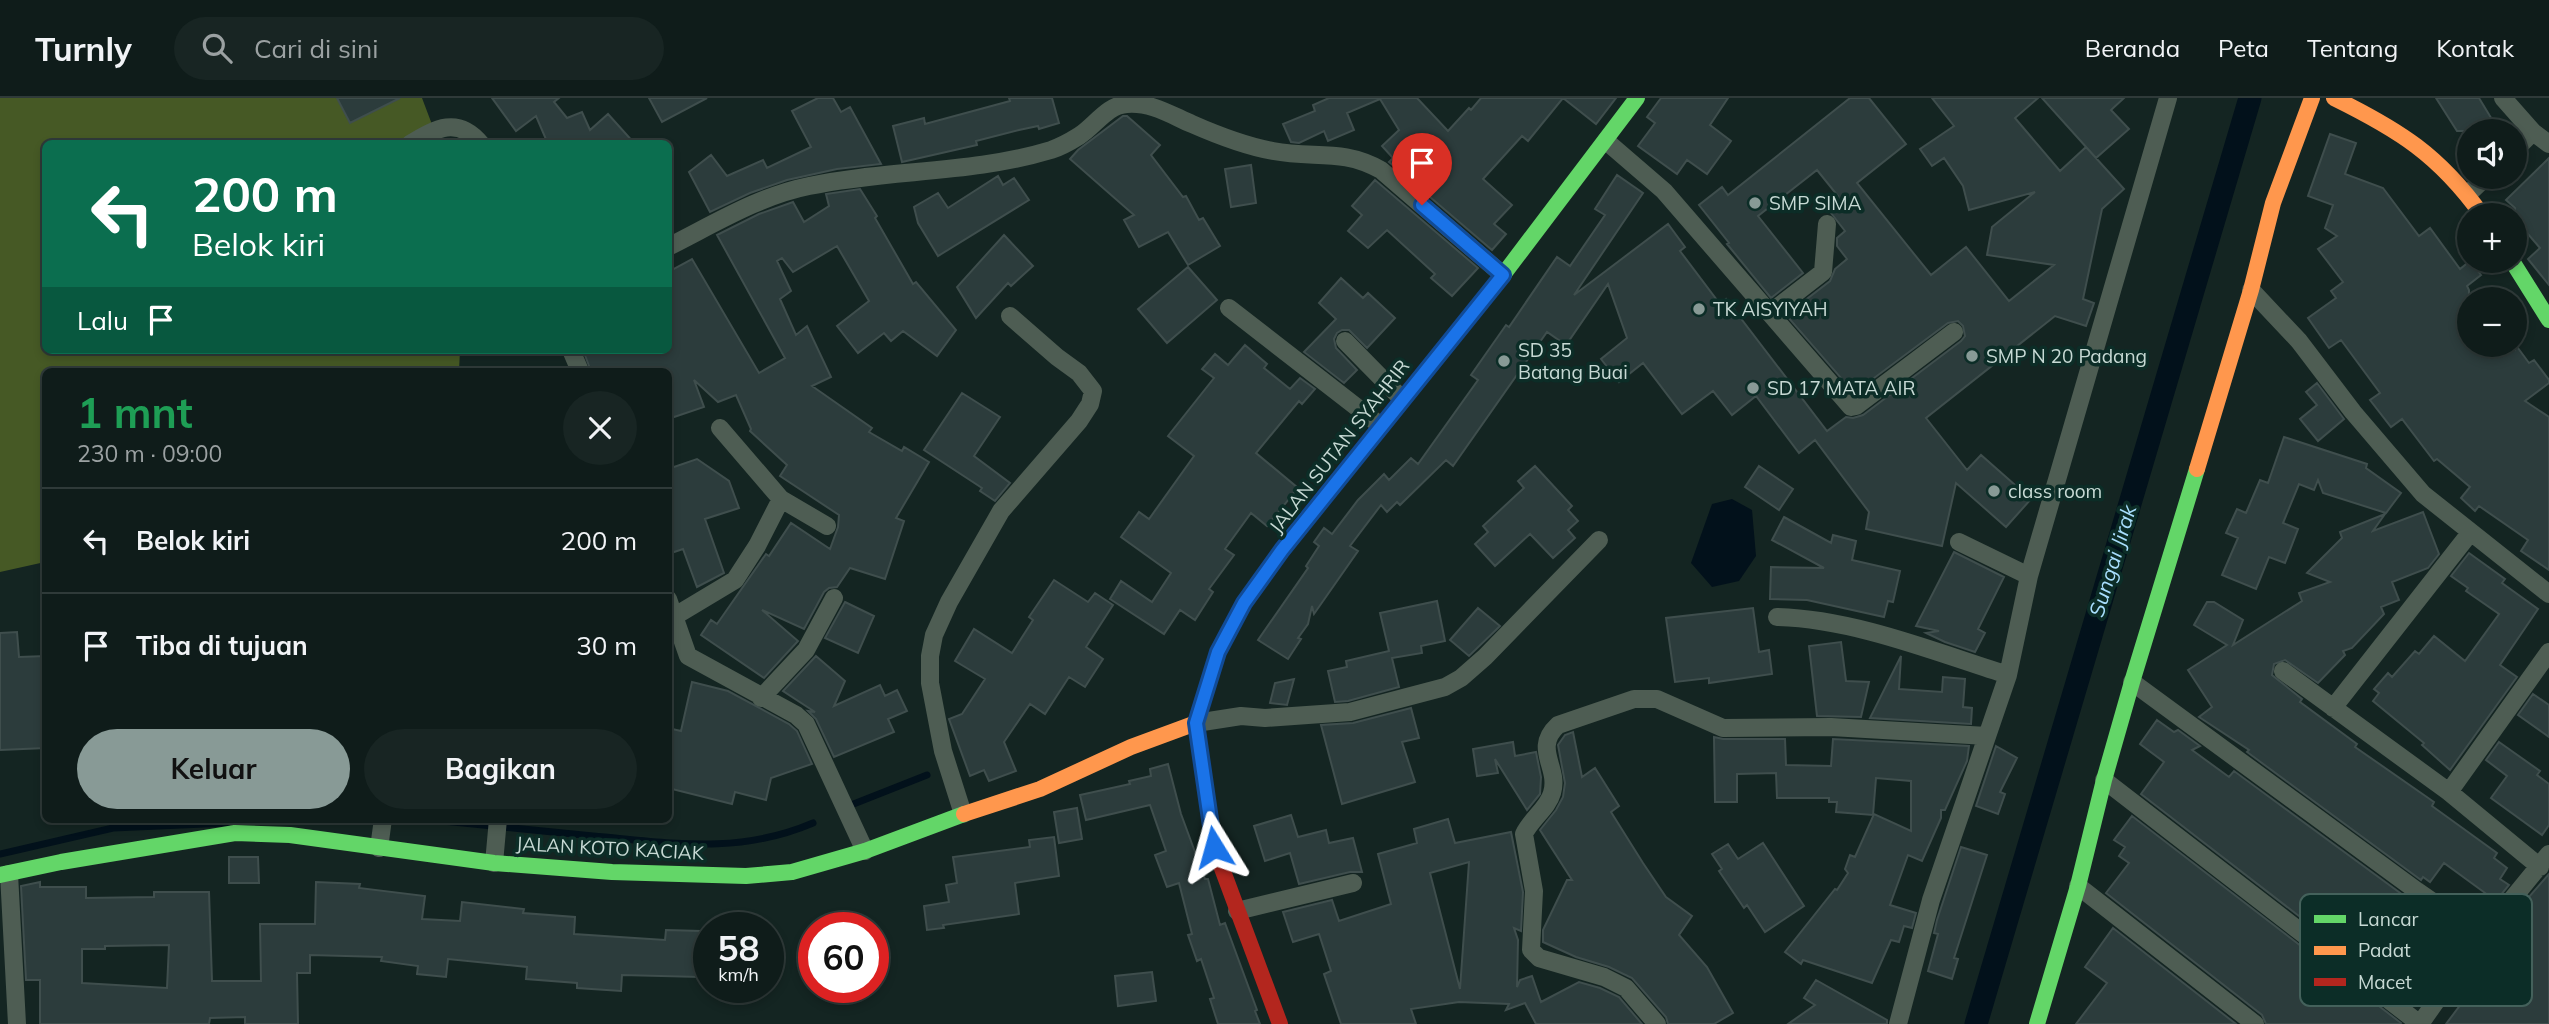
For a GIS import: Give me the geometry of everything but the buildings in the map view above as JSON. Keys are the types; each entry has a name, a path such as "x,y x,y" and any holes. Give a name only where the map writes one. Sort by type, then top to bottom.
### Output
{"street":[{"name":"JALAN SUTAN SYAHRIR","path":"1280,1024 1214,847 1196,723 1218,652 1244,603 1381,426 1503,275 1637,98"},
{"path":"1898,1024 1931,900 2008,675 2029,576 2168,98"},
{"path":"2037,1024 2078,886 2104,779 2132,681 2251,290 2273,204 2312,98"},
{"path":"2334,98 2393,127 2416,142 2444,165 2474,203"},
{"path":"2503,98 2533,132 2549,144"},
{"path":"672,245 777,194 847,179 1006,162 1054,149 1080,136 1105,113 1124,104 1142,104 1231,139 1272,151 1314,156 1344,155 1364,160 1381,170 1503,275"},
{"path":"416,140 431,130 449,126 471,133 477,140"},
{"path":"2527,138 2533,132"},
{"path":"1606,141 1664,191 1851,407 1856,406 1954,332"},
{"path":"2468,194 2473,189"},
{"path":"1770,313 1822,274 1827,224"},
{"path":"2520,273 2549,320"},
{"path":"2251,290 2299,341 2353,412 2423,494 2549,594"},
{"path":"1229,308 1381,426"},
{"path":"963,814 943,751 930,683 930,656 934,635 949,602 1001,511 1079,421 1090,404 1093,391 1079,373 1056,357 1010,316"},
{"path":"1345,341 1402,400"},
{"path":"720,428 781,499 827,526"},
{"path":"781,499 757,546 735,580 672,608 688,656 802,720 810,731 862,845"},
{"path":"2333,708 2470,533"},
{"path":"1196,723 1241,716 1265,718 1350,712 1445,687 1461,678 1599,540"},
{"path":"1959,542 2029,576"},
{"path":"761,698 806,650 834,598"},
{"path":"1777,617 1807,618 1864,631 2008,675"},
{"path":"2449,792 2549,652"},
{"path":"2283,671 2545,860 2517,894"},
{"path":"2132,681 2421,894"},
{"path":"1657,1024 1626,988 1604,977 1539,958 1531,950 1534,891 1524,834 1553,792 1554,783 1546,751 1547,740 1558,725 1634,699 1657,699 1723,728 1831,727 1987,736"},
{"name":"JALAN KOTO KACIAK","path":"5,874 236,833 290,835 379,848 494,857 612,872 746,876 792,872 862,845 1040,789 1131,747 1196,723"},
{"path":"2104,779 2300,931"},
{"path":"379,848 383,823"},
{"path":"494,857 498,823"},
{"path":"5,874 17,1024"},
{"path":"1237,911 1353,883"},
{"path":"2078,886 2255,1024"},
{"path":"2397,1006 2420,1024 2433,1006"}],"green space":[{"path":"0,98 422,98 438,140 42,140 42,354 460,354 459,368 42,368 42,563 0,572"}],"water":[{"path":"1732,499 1752,510 1756,556 1739,581 1712,587 1691,563 1712,504"}],"waterway":[{"name":"Sungai Jirak","path":"1976,1024 2250,98"},
{"path":"851,805 927,775"},
{"path":"0,854 113,828 227,823"},
{"path":"464,823 704,844 758,840 813,823"}],"traffic: fast":[{"path":"1210,819 1196,723 1218,652 1244,603 1282,550 1503,275 1637,98"},
{"path":"2520,273 2549,320"},
{"path":"2037,1024 2078,886 2132,682 2197,469"},
{"path":"0,875 235,833 290,835 494,863 612,872 746,876 792,872 865,851 964,814"}],"traffic: slow":[{"path":"2197,469 2251,290 2273,203 2312,98"},
{"path":"2334,98 2379,121 2416,146 2450,176 2473,203"},
{"path":"964,814 1040,789 1131,747 1196,723"}],"traffic: jam":[{"path":"1210,819 1214,847 1280,1024"}],"place":[{"name":"SMP SIMA","path":"1755,203"},
{"name":"TK AISYIYAH","path":"1699,309"},
{"name":"SMP N 20 Padang","path":"1972,356"},
{"name":"SD 35 Batang Buai","path":"1504,361"},
{"name":"SD 17 MATA AIR","path":"1753,388"},
{"name":"class room","path":"1994,491"}],"route":[{"path":"1214,847 1196,723 1218,652 1244,603 1282,550 1503,275 1422,205"}]}
